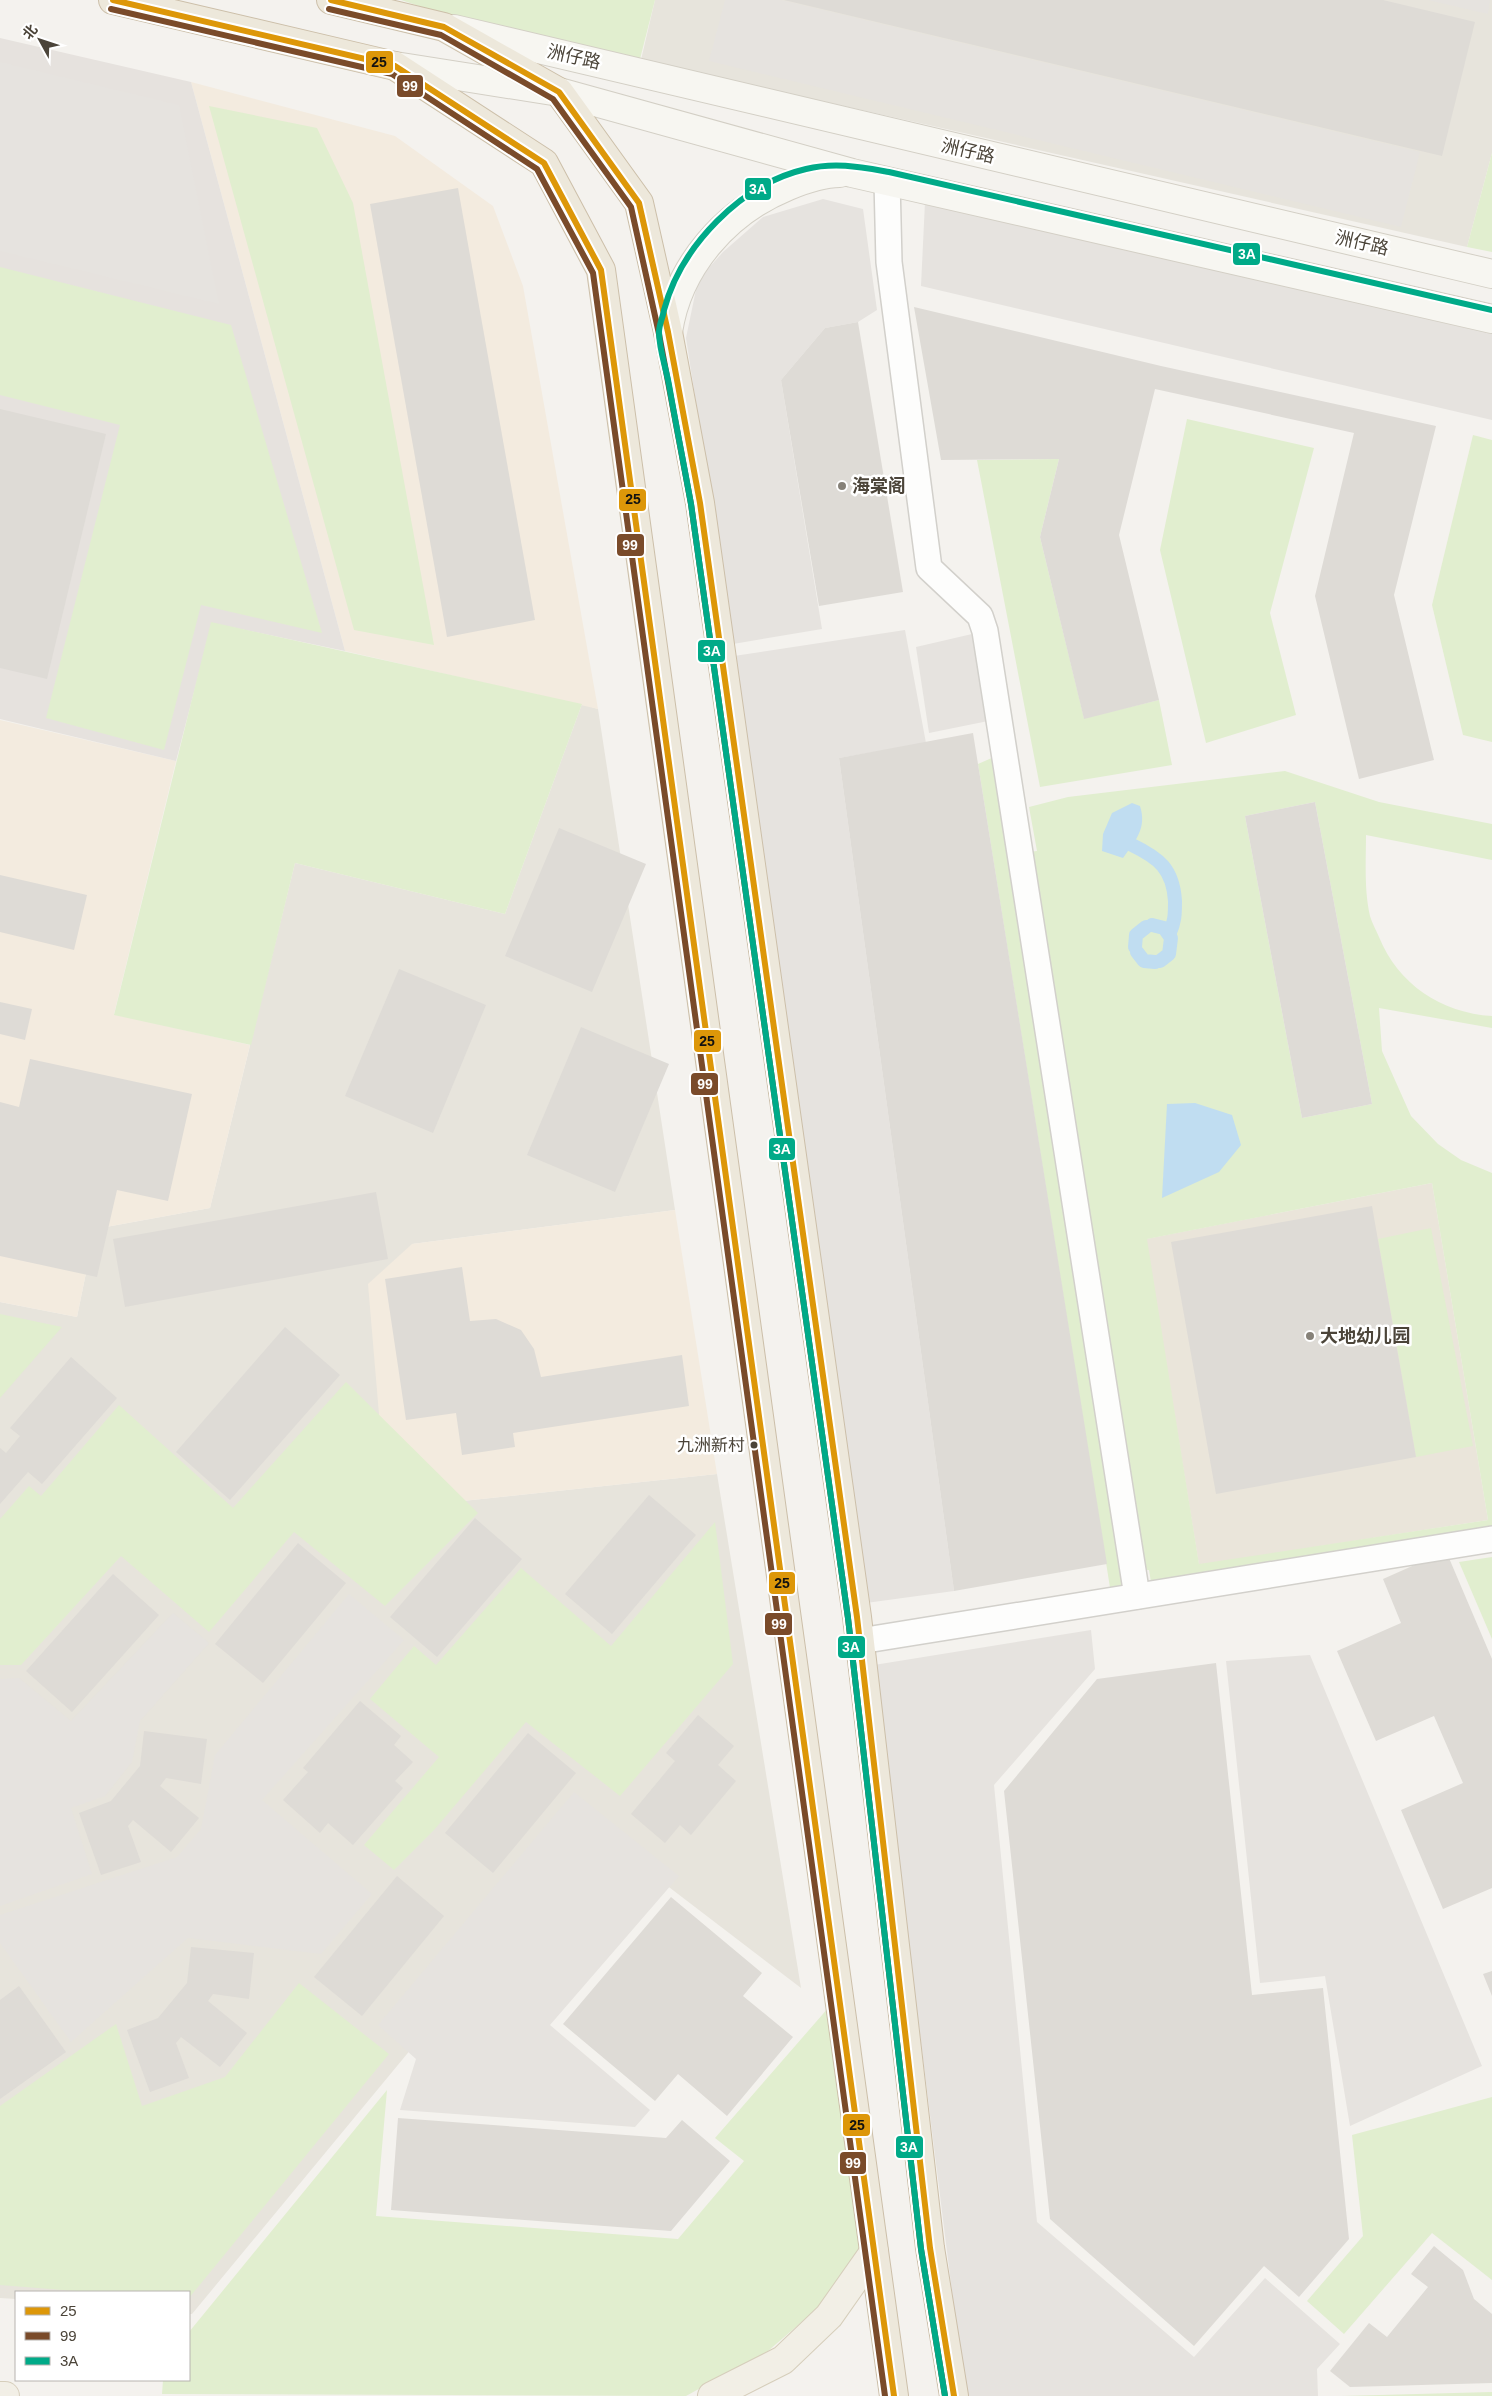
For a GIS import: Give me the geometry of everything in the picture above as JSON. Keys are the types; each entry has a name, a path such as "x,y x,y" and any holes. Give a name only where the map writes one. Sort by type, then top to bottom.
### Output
{"highway":[{"path":"113,0 395,66 544,163 601,270 894,2396"},
{"path":"330,0 444,27 559,92 639,203 668,332 701,512 860,1641 930,2248 954,2396"}],"main road":[{"path":"712,2396 783,2360 829,2316 874,2252"},
{"path":"0,2396 5,2396"}],"street":[{"name":"洲仔路","path":"444,27 1492,274"},
{"path":"395,66 559,92 852,173 1492,319"},
{"path":"668,332 672,310 681,285 691,267 710,242 735,216 765,197 801,180 828,174 852,173"}],"lane":[{"path":"887,181 889,262 929,568 980,616 985,631 1021,810 1137,1596"},
{"path":"860,1641 1492,1539"}],"shaded area":[{"path":"655,0 1492,0 1492,153 1467,247 641,60"},
{"path":"725,0 781,0 1420,152 1401,227 709,61"},
{"path":"1428,0 1490,0 1488,14"},
{"path":"0,38 191,82 345,651 212,623 176,761 0,719"},
{"path":"0,62 179,105 219,304 0,251"},
{"path":"191,82 395,136 493,206 523,286 598,709 345,651"},
{"path":"823,199 863,209 877,310 858,322 825,328 781,380 822,629 733,644 686,338 698,280 723,252 763,217"},
{"path":"925,202 1492,331 1492,420 921,286"},
{"path":"905,630 926,743 839,758 954,1591 866,1603 734,656"},
{"path":"985,631 998,719 929,733 916,647"},
{"name":"九洲新村","path":"582,704 598,709 675,1210 412,1244 387,1509 717,1474 801,1988 593,1829 192,2314 190,2314 190,2291 15,2291 15,2299 0,2298 0,1302 77,1317 95,1229 210,1208 295,863 505,914"},
{"path":"0,720 176,761 114,1014 250,1045 210,1208 95,1229 77,1317 0,1302"},
{"name":"大地幼儿园","path":"1432,1183 1488,1520 1199,1565 1146,1239"},
{"path":"675,1210 717,1474 387,1509 368,1284 412,1244"},
{"path":"349,1594 404,1640 262,1800 372,1894 321,1954 188,1938 71,2042 0,1943 0,1915 177,1857 201,1829 215,1755"},
{"path":"173,1613 209,1643 140,1721 132,1762 105,1796 71,1808 92,1874 0,1906 0,1679 19,1678 71,1721"},
{"path":"1091,1630 1095,1669 994,1785 1037,2222 1194,2357 1265,2278 1340,2344 1317,2369 1318,2396 965,2396 874,1665"},
{"path":"1310,1655 1482,2066 1350,2126 1325,1976 1260,1983 1226,1661"},
{"path":"574,1792 679,1876 550,2025 650,2110 635,2127 400,2110 416,2059 378,2025"}],"green space":[{"path":"401,0 655,0 640,59 452,17"},
{"path":"209,106 317,128 353,203 434,645 354,630"},
{"path":"1492,153 1492,252 1467,247"},
{"path":"0,267 231,325 322,633 201,605 164,750 46,718 120,425 0,395"},
{"path":"1187,419 1314,448 1270,613 1296,715 1206,743 1160,550"},
{"path":"1473,435 1492,440 1492,742 1463,735 1432,605"},
{"path":"1059,459 1040,537 1084,718 1159,700 1172,765 1040,787 977,460"},
{"path":"211,622 582,704 505,914 295,863 251,1045 114,1015"},
{"path":"1003,753 1019,853 1037,851 1029,807 1068,797 1285,771 1379,802 1492,824 1492,860 1366,835 1366,865 1370,916 1387,954 1398,969 1410,982 1439,1002 1473,1014 1492,1016 1492,1028 1379,1008 1382,1051 1411,1116 1438,1144 1461,1160 1492,1173 1492,1539 1153,1594 1149,1570 1133,1571 1137,1596 1112,1600 978,764","holes":["1315,802 1372,1104 1302,1118 1245,816","1432,1183 1488,1520 1199,1564 1147,1239"]},
{"path":"1431,1228 1473,1446 1416,1457 1378,1239"},
{"path":"0,1314 62,1327 0,1398"},
{"path":"346,1382 478,1513 385,1606 294,1532 209,1632 121,1556 21,1665 0,1665 0,1519 29,1486 41,1496 119,1405 233,1508"},
{"path":"715,1522 733,1664 620,1796 526,1722 434,1830 394,1870 364,1845 439,1757 370,1699 414,1646 436,1665 521,1568 611,1646"},
{"path":"1492,1557 1492,1639 1459,1562"},
{"path":"299,1983 389,2054 190,2297 190,2291 75,2291 0,2285 0,2106 116,2024 142,2106 225,2077"},
{"path":"829,2007 863,2247 826,2301 768,2351 686,2396 162,2394 163,2381 190,2381 190,2331 387,2090 376,2216 678,2239 744,2161 715,2138"},
{"path":"1492,2097 1492,2280 1432,2233 1344,2334 1307,2301 1363,2236 1352,2135"},
{"path":"1492,2392 1492,2396 1341,2396"}],"water":[{"path":"1132,803 1140,806 1142,814 1141,827 1136,839 1123,858 1102,851 1103,834 1112,813"},
{"path":"1195,1103 1232,1115 1241,1145 1219,1172 1162,1198 1167,1104"}],"building":[{"path":"784,0 1383,0 1475,22 1442,156"},
{"path":"458,188 535,620 447,637 370,204"},
{"path":"914,307 1161,366 1436,426 1394,595 1434,760 1359,779 1315,596 1354,433 1155,389 1119,535 1159,700 1084,719 1040,537 1059,459 941,460"},
{"name":"海棠阁","path":"858,322 903,592 819,606 781,380 825,328"},
{"path":"0,409 106,434 47,679 0,668"},
{"path":"973,733 1107,1564 954,1591 839,758"},
{"path":"1315,802 1372,1104 1302,1118 1245,816"},
{"path":"559,828 646,864 592,992 505,956"},
{"path":"0,875 87,895 74,950 0,932"},
{"path":"399,969 486,1005 433,1133 345,1096"},
{"path":"0,1002 32,1009 25,1040 0,1034"},
{"path":"581,1027 669,1064 615,1192 527,1155"},
{"path":"30,1059 192,1094 168,1201 117,1190 97,1277 0,1256 0,1102 19,1107"},
{"path":"376,1192 388,1259 125,1307 113,1239"},
{"path":"1372,1206 1416,1457 1216,1494 1171,1242"},
{"path":"462,1267 470,1321 496,1319 521,1330 534,1349 541,1377 682,1355 689,1406 513,1433 515,1447 462,1455 456,1413 406,1420 385,1279"},
{"path":"285,1327 340,1375 230,1500 176,1452"},
{"path":"71,1357 117,1398 42,1484 28,1472 0,1504 0,1448 6,1453 20,1436 10,1428"},
{"path":"649,1495 696,1535 612,1634 565,1594"},
{"path":"475,1518 522,1559 437,1657 390,1617"},
{"path":"298,1543 346,1583 263,1683 215,1644"},
{"path":"1446,1551 1492,1659 1492,1888 1443,1909 1401,1810 1463,1783 1434,1716 1376,1741 1337,1651 1401,1623 1383,1579"},
{"path":"113,1574 159,1615 72,1712 26,1671"},
{"path":"1216,1663 1252,1995 1323,1988 1349,2239 1299,2297 1264,2266 1194,2346 1050,2219 1004,1791 1097,1679"},
{"path":"360,1701 401,1736 394,1745 413,1762 395,1781 403,1788 353,1845 328,1823 320,1833 283,1800 308,1772 303,1768"},
{"path":"698,1715 734,1746 718,1765 736,1781 691,1835 680,1825 665,1843 631,1814 675,1761 666,1753"},
{"path":"144,1731 207,1739 201,1784 166,1778 160,1786 199,1818 171,1852 133,1820 128,1826 141,1862 101,1875 79,1813 111,1801 140,1766"},
{"path":"528,1733 576,1773 493,1873 445,1833"},
{"path":"397,1876 444,1916 362,2016 314,1977"},
{"path":"671,1897 762,1973 743,1996 793,2037 727,2116 678,2074 655,2101 563,2024"},
{"path":"191,1947 254,1953 249,1999 213,1994 208,2001 247,2033 220,2067 181,2037 176,2043 189,2078 150,2092 127,2030 158,2018 187,1983"},
{"path":"1492,1971 1492,1996 1483,1974"},
{"path":"19,1986 66,2052 0,2099 0,2000"},
{"path":"398,2118 666,2138 682,2120 730,2161 671,2231 391,2210"},
{"path":"1434,2246 1463,2270 1474,2299 1492,2314 1492,2383 1350,2387 1330,2371 1369,2323 1387,2337 1428,2287 1411,2274"}],"waterway":[{"path":"1132,845 1150,855 1163,866 1168,873 1174,890 1175,914 1169,935 1164,928 1152,925"},
{"path":"1135,947 1136,935 1146,927"},
{"path":"1160,961 1169,954 1171,938"},
{"path":"1137,952 1144,961 1155,962"}],"transit line":[{"name":"25","path":"113,0 395,66 544,163 601,270 894,2396"},
{"name":"25","path":"331,0 444,27 559,92 639,203 668,332 700,503 857,1617 930,2248 954,2396"},
{"name":"99","path":"111,9 392,74 537,169 593,273 885,2396"},
{"name":"99","path":"329,9 441,35 553,99 631,207 659,334 691,504 848,1618 921,2249 945,2396"},
{"name":"3A","path":"945,2396 921,2249 848,1618 691,504 660,345 660,324 672,286 684,263 699,241 717,221 737,203 759,188 782,177 806,169 827,166 858,167 889,172 1492,310"}],"place":[{"name":"海棠阁","path":"842,486"},
{"name":"大地幼儿园","path":"1310,1336"},
{"name":"九洲新村","path":"754,1445"}]}
